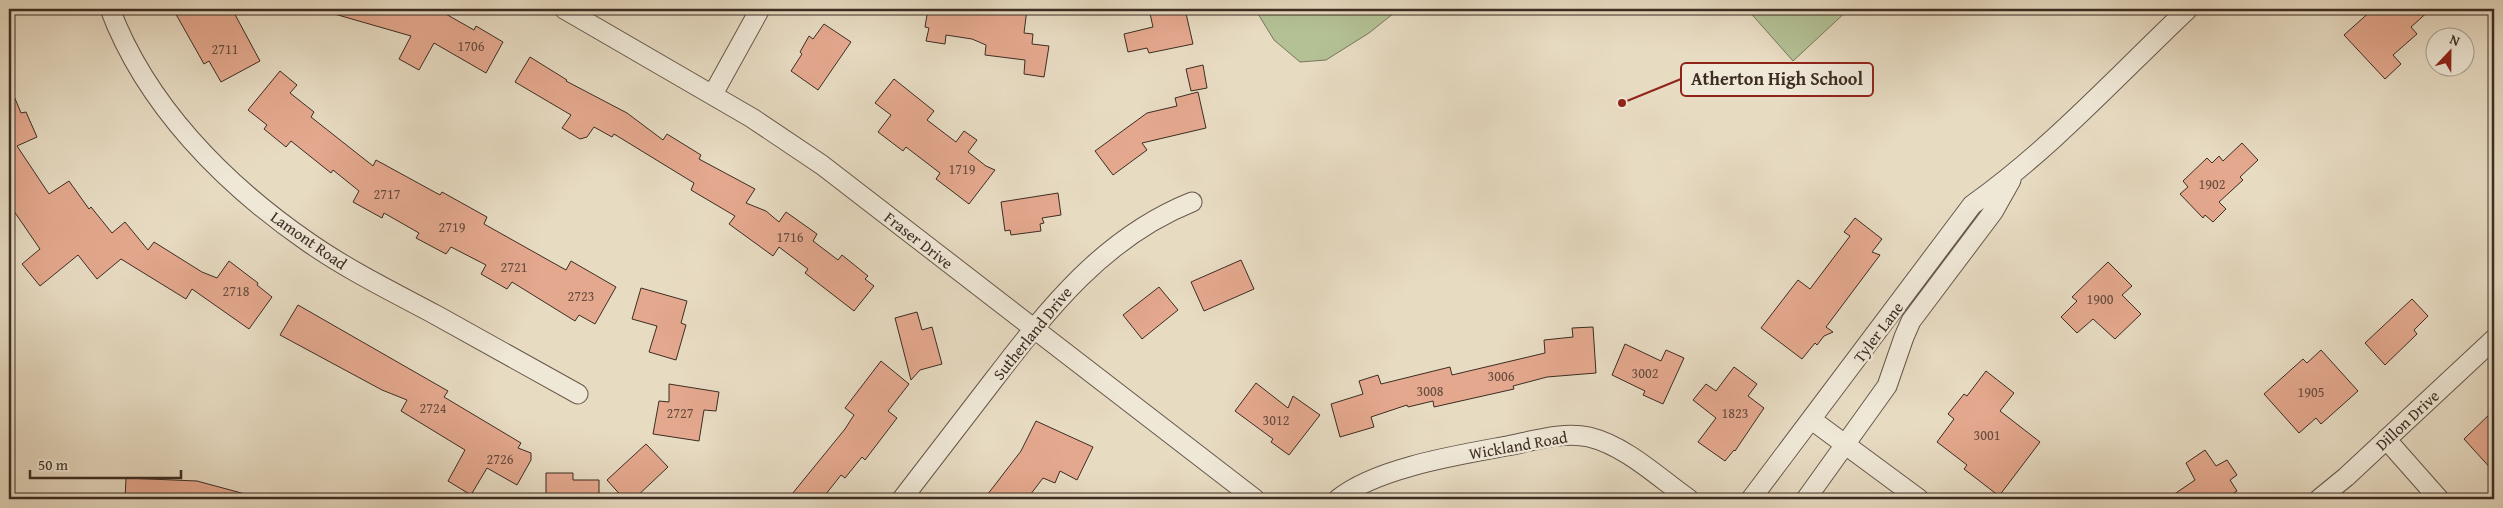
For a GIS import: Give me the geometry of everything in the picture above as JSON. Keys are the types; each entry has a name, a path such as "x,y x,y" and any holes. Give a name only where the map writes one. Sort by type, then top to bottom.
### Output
{"street":[{"name":"Lamont Road","path":"110,9 139,68 169,114 218,168 273,215 308,242 359,273 578,394"},
{"name":"Fraser Drive","path":"564,9 713,94 822,165 1255,499"},
{"path":"713,94 760,9"},
{"name":"Tyler Lane","path":"1751,499 1972,205 2014,175 2188,9"},
{"name":"Tyler Lane","path":"1806,499 1846,446 1887,386 1911,321 1993,212 2014,175"},
{"name":"Sutherland Drive","path":"902,499 1033,328 1069,287 1108,250 1165,213 1192,202"},
{"name":"Dillon Drive","path":"2319,499 2494,338"},
{"path":"1812,420 1919,499"},
{"name":"Wickland Road","path":"1338,499 1352,490 1390,474 1440,460 1571,435 1588,436 1616,448 1689,499"},
{"path":"2386,439 2439,499"}],"green space":[{"path":"1255,9 1399,9 1369,33 1326,60 1300,62 1274,40"},
{"path":"1747,9 1849,9 1793,61"}],"building":[{"path":"173,9 232,9 260,61 221,82 209,61 204,64"},
{"path":"331,9 437,9 474,30 476,26 503,42 486,73 434,43 419,70 399,59 411,36 331,13"},
{"path":"928,9 976,9 991,11 992,9 1027,9 1024,33 1033,34 1032,44 1049,46 1044,77 1024,74 1025,60 985,55 986,45 972,39 946,35 945,44 926,41 929,28 925,27"},
{"path":"1149,9 1185,9 1193,44 1149,53 1147,48 1128,52 1124,34 1153,27"},
{"path":"2373,9 2431,9 2411,27 2417,34 2393,55 2401,64 2385,79 2344,35"},
{"path":"824,24 851,42 818,90 791,71 802,54 800,52 809,36 813,39"},
{"path":"530,57 566,81 627,113 663,140 667,134 701,155 699,159 755,189 746,203 766,211 779,222 786,212 817,234 813,241 838,260 842,255 868,276 865,279 874,286 854,311 805,273 808,269 779,247 773,256 729,224 735,216 691,190 694,183 614,134 612,137 594,127 587,137 580,139 562,128 571,115 515,82"},
{"path":"1203,65 1207,88 1191,91 1186,69"},
{"path":"280,71 297,85 290,93 314,112 311,117 373,166 376,160 440,195 442,192 487,217 484,224 566,270 571,261 616,287 595,324 579,315 575,321 512,282 507,289 481,274 486,265 451,247 446,254 416,238 419,233 384,213 382,218 353,202 359,191 333,170 331,173 291,141 286,147 264,129 267,125 248,110"},
{"path":"894,79 934,111 927,120 956,142 964,131 977,140 968,152 986,166 995,170 969,204 936,179 940,173 906,147 903,151 878,132 891,115 875,103"},
{"path":"9,84 21,113 26,112 37,137 17,146 49,194 69,181 89,209 91,207 112,233 125,222 148,250 154,242 202,272 217,278 229,261 258,283 257,285 272,297 249,329 192,289 186,299 121,259 97,279 78,255 40,286 22,264 40,249 9,204"},
{"path":"1198,92 1206,128 1142,143 1147,150 1113,175 1095,151 1147,113 1177,106 1175,98"},
{"path":"2242,143 2258,160 2240,177 2243,180 2219,202 2226,209 2213,222 2205,215 2203,218 2180,194 2188,187 2183,181 2207,158 2212,163 2219,156 2223,161"},
{"path":"1058,193 1061,215 1042,218 1044,223 1040,224 1041,231 1011,235 1010,230 1005,231 1001,202"},
{"path":"1855,218 1882,239 1872,252 1880,255 1826,327 1833,332 1824,336 1817,345 1815,343 1802,359 1761,328 1798,280 1810,289 1850,236 1844,232"},
{"path":"1241,260 1254,289 1204,311 1191,282"},
{"path":"2108,262 2132,286 2122,295 2141,314 2115,339 2093,319 2077,333 2061,317 2077,301 2072,297"},
{"path":"1159,287 1178,310 1142,339 1123,315"},
{"path":"641,288 687,301 681,323 686,325 676,360 649,352 657,326 632,319"},
{"path":"2412,299 2428,316 2414,330 2417,334 2385,365 2365,343"},
{"path":"298,305 448,391 444,397 521,443 518,448 531,453 531,460 517,485 487,468 471,495 448,481 465,450 401,411 407,400 382,390 280,335"},
{"path":"917,312 922,330 932,327 942,364 920,370 911,380 895,318"},
{"path":"1593,327 1596,373 1547,377 1513,386 1514,389 1434,407 1433,401 1408,407 1407,405 1371,417 1374,427 1340,437 1331,404 1363,394 1359,381 1378,375 1381,384 1450,367 1452,375 1545,353 1544,340 1573,337 1572,328"},
{"path":"1625,344 1661,361 1666,350 1684,358 1663,404 1643,395 1645,391 1612,375"},
{"path":"2321,350 2358,391 2321,424 2316,418 2299,433 2264,394 2303,359 2307,363"},
{"path":"881,361 909,384 888,411 897,418 865,460 862,457 845,478 841,475 822,499 788,499 845,429 854,415 845,408"},
{"path":"1734,367 1757,384 1748,396 1764,408 1735,451 1725,461 1698,442 1716,418 1693,400 1706,384 1716,391"},
{"path":"1986,371 2014,393 2000,411 2040,442 1999,496 1964,469 1967,465 1937,442 1954,419 1948,414 1964,394 1967,396"},
{"path":"1256,383 1288,408 1293,396 1320,415 1289,455 1271,442 1273,439 1235,411"},
{"path":"669,384 719,392 716,411 704,410 699,441 653,434 659,401 669,402"},
{"path":"2494,410 2494,472 2464,439"},
{"path":"1036,421 1093,447 1077,480 1060,471 1055,483 1043,478 1027,499 984,499 1021,451"},
{"path":"646,444 668,467 634,499 624,499 607,480"},
{"path":"2205,450 2216,466 2227,460 2237,475 2230,480 2237,491 2225,499 2167,499 2195,480 2186,463"},
{"path":"546,473 573,473 573,480 599,480 599,499 546,499"},
{"path":"126,478 197,481 245,494 245,499 125,499"}],"place":[{"name":"Atherton High School","path":"1622,103"}]}
